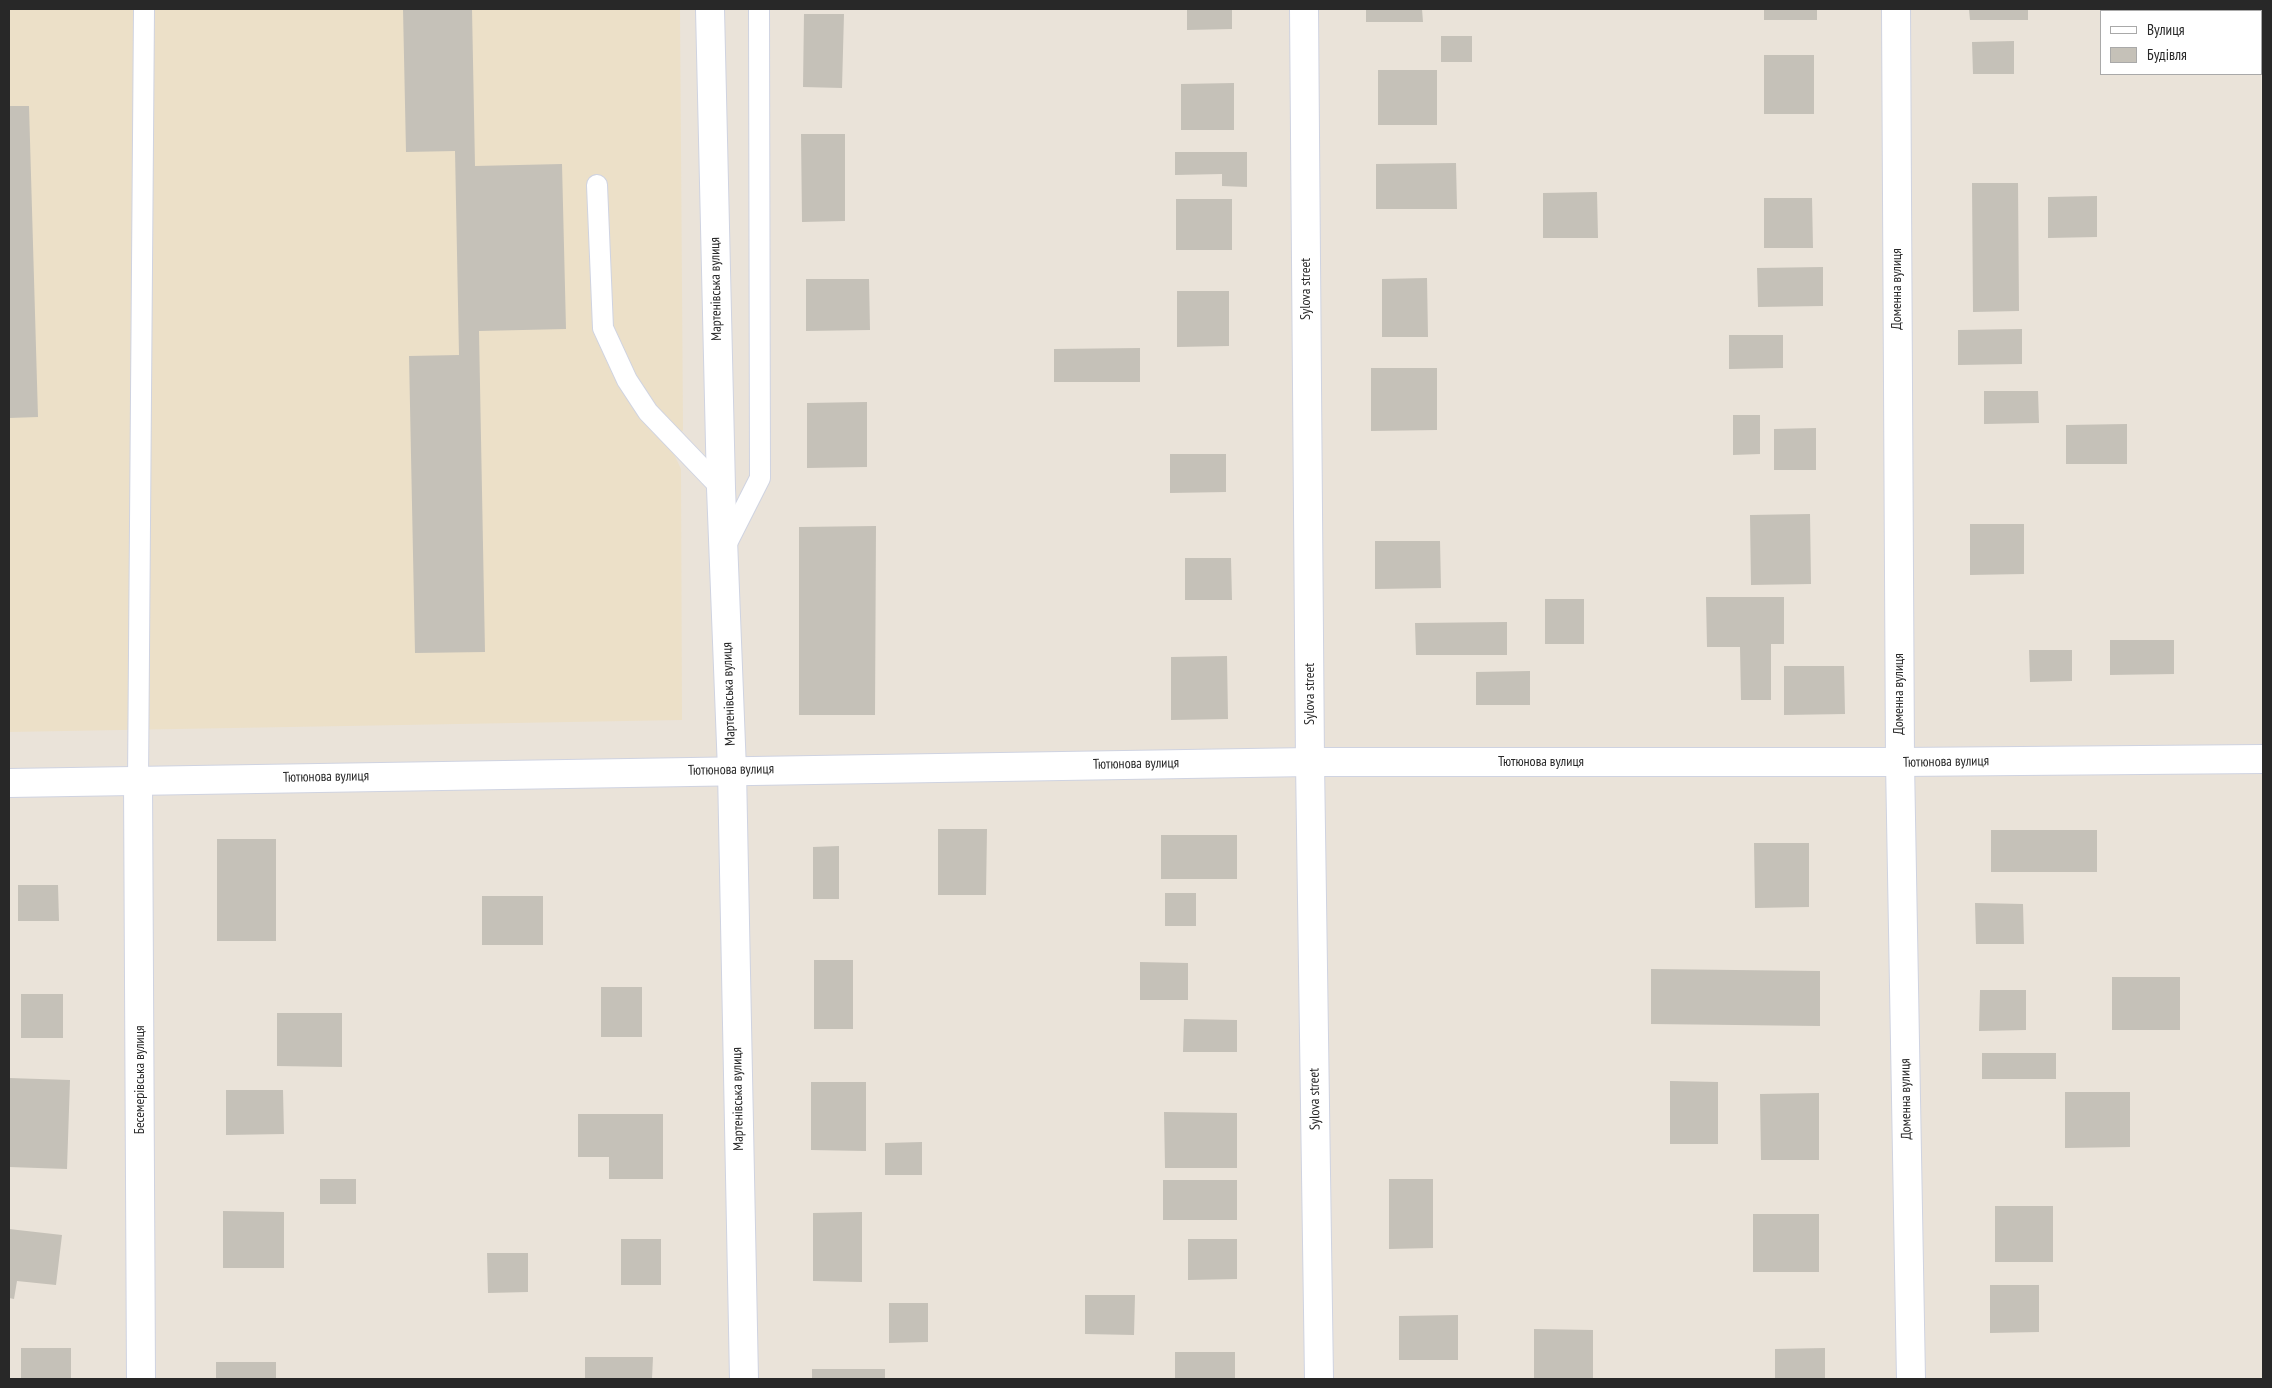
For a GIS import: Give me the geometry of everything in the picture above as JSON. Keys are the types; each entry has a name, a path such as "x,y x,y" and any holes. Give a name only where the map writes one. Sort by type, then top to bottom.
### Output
{"street":[{"name":"Мартенівська вулиця","path":"710,9 721,488 732,770 744,1379"},
{"name":"Sylova street","path":"1304,9 1310,762 1319,1379"},
{"name":"Доменна вулиця","path":"1896,9 1900,762 1911,1379"},
{"name":"Тютюнова вулиця","path":"9,783 1310,762 1900,762 2263,759"},
{"name":"Бесемерівська вулиця","path":"138,781 141,1379"}],"lane":[{"path":"138,781 144,9"},
{"path":"724,549 760,478 759,9"},
{"path":"597,185 603,328 627,380 648,412 721,488"}],"shaded area":[{"path":"9,9 680,9 683,430 672,450 681,469 682,720 9,732"}],"building":[{"path":"403,9 472,9 475,166 562,164 566,329 479,331 485,652 415,653 409,356 459,355 455,151 406,152"},
{"path":"1187,9 1232,9 1232,29 1187,30"},
{"path":"1366,9 1422,9 1423,22 1366,22"},
{"path":"1764,9 1817,9 1817,20 1764,20"},
{"path":"1969,9 2028,9 2028,20 1970,20"},
{"path":"804,14 844,14 842,88 803,87"},
{"path":"1441,36 1472,36 1472,62 1441,62"},
{"path":"2014,41 2014,74 1973,74 1972,42"},
{"path":"1764,55 1814,55 1814,114 1764,114"},
{"path":"1378,70 1437,70 1437,125 1378,125"},
{"path":"1234,83 1234,130 1181,130 1181,84"},
{"path":"9,106 29,106 38,417 9,418"},
{"path":"801,134 845,134 845,221 802,222"},
{"path":"1175,152 1247,152 1247,187 1222,186 1222,174 1175,175"},
{"path":"1456,163 1457,209 1376,209 1376,164"},
{"path":"1972,183 2018,183 2019,311 1973,312"},
{"path":"1597,192 1598,238 1543,238 1543,193"},
{"path":"2097,196 2097,237 2048,238 2048,197"},
{"path":"1764,198 1812,198 1813,248 1764,248"},
{"path":"1176,199 1232,199 1232,250 1176,250"},
{"path":"1823,267 1823,306 1758,307 1757,268"},
{"path":"1427,278 1428,337 1382,337 1382,279"},
{"path":"806,279 869,279 870,330 806,331"},
{"path":"1177,291 1229,291 1229,346 1177,347"},
{"path":"2022,329 2022,364 1958,365 1958,330"},
{"path":"1729,335 1783,335 1783,368 1729,369"},
{"path":"1140,348 1140,382 1054,382 1054,349"},
{"path":"1371,368 1437,368 1437,430 1371,431"},
{"path":"1984,391 2038,391 2039,423 1984,424"},
{"path":"867,402 867,467 807,468 807,403"},
{"path":"1733,415 1760,415 1760,454 1733,455"},
{"path":"2127,424 2127,464 2066,464 2066,425"},
{"path":"1816,428 1816,470 1774,470 1774,429"},
{"path":"1170,454 1226,454 1226,492 1170,493"},
{"path":"1810,514 1811,584 1751,585 1750,515"},
{"path":"1970,524 2024,524 2024,574 1970,575"},
{"path":"876,526 875,715 799,715 799,527"},
{"path":"1375,541 1440,541 1441,588 1375,589"},
{"path":"1185,558 1231,558 1232,600 1185,600"},
{"path":"1706,597 1784,597 1784,644 1771,644 1771,700 1741,700 1740,647 1707,647"},
{"path":"1545,599 1584,599 1584,644 1545,644"},
{"path":"1507,622 1507,655 1416,655 1415,623"},
{"path":"2110,640 2174,640 2174,674 2110,675"},
{"path":"2029,650 2072,650 2072,681 2030,682"},
{"path":"1227,656 1228,719 1171,720 1171,657"},
{"path":"1784,666 1844,666 1845,714 1784,715"},
{"path":"1530,671 1530,705 1476,705 1476,672"},
{"path":"938,829 987,829 986,895 938,895"},
{"path":"1991,830 2097,830 2097,872 1991,872"},
{"path":"1161,835 1237,835 1237,879 1161,879"},
{"path":"217,839 276,839 276,941 217,941"},
{"path":"1754,843 1809,843 1809,907 1755,908"},
{"path":"839,846 839,899 813,899 813,847"},
{"path":"18,885 58,885 59,921 18,921"},
{"path":"1165,893 1196,893 1196,926 1165,926"},
{"path":"482,896 543,896 543,945 482,945"},
{"path":"1975,903 2023,904 2024,944 1976,944"},
{"path":"814,960 853,960 853,1029 814,1029"},
{"path":"1140,962 1188,963 1188,1000 1140,1000"},
{"path":"1651,969 1820,971 1820,1026 1651,1024"},
{"path":"2112,977 2180,977 2180,1030 2112,1030"},
{"path":"601,987 642,987 642,1037 601,1037"},
{"path":"1980,990 2026,990 2026,1030 1979,1031"},
{"path":"21,994 63,994 63,1038 21,1038"},
{"path":"277,1013 342,1013 342,1067 277,1066"},
{"path":"1184,1019 1237,1020 1237,1052 1183,1052"},
{"path":"1982,1053 2056,1053 2056,1079 1982,1079"},
{"path":"9,1078 70,1080 67,1169 9,1167"},
{"path":"1670,1081 1718,1082 1718,1144 1670,1144"},
{"path":"811,1082 866,1082 866,1151 811,1150"},
{"path":"226,1090 283,1090 284,1134 226,1135"},
{"path":"2065,1092 2130,1092 2130,1147 2065,1148"},
{"path":"1819,1093 1819,1160 1761,1160 1760,1094"},
{"path":"1164,1112 1237,1113 1237,1168 1165,1168"},
{"path":"578,1114 663,1114 663,1179 609,1179 609,1157 578,1157"},
{"path":"922,1142 922,1175 885,1175 885,1143"},
{"path":"320,1179 356,1179 356,1204 320,1204"},
{"path":"1389,1179 1433,1179 1433,1248 1389,1249"},
{"path":"1163,1180 1237,1180 1237,1220 1163,1220"},
{"path":"1995,1206 2053,1206 2053,1262 1995,1262"},
{"path":"223,1211 284,1212 284,1268 223,1268"},
{"path":"862,1212 862,1282 813,1281 813,1213"},
{"path":"1753,1214 1819,1214 1819,1272 1753,1272"},
{"path":"9,1229 62,1235 56,1285 17,1281 14,1299 9,1298"},
{"path":"621,1239 661,1239 661,1285 621,1285"},
{"path":"1188,1239 1237,1239 1237,1279 1188,1280"},
{"path":"487,1253 528,1253 528,1292 488,1293"},
{"path":"1990,1285 2039,1285 2039,1332 1990,1333"},
{"path":"1085,1295 1135,1295 1134,1335 1085,1334"},
{"path":"889,1303 928,1303 928,1342 889,1343"},
{"path":"1458,1315 1458,1360 1399,1360 1399,1316"},
{"path":"1534,1329 1593,1330 1593,1379 1534,1379"},
{"path":"21,1348 71,1348 71,1379 21,1379"},
{"path":"1825,1348 1825,1379 1775,1379 1775,1349"},
{"path":"1175,1352 1235,1352 1235,1379 1175,1379"},
{"path":"585,1357 653,1357 652,1379 585,1379"},
{"path":"216,1362 276,1362 276,1379 216,1379"},
{"path":"812,1369 885,1369 885,1379 812,1379"}]}
